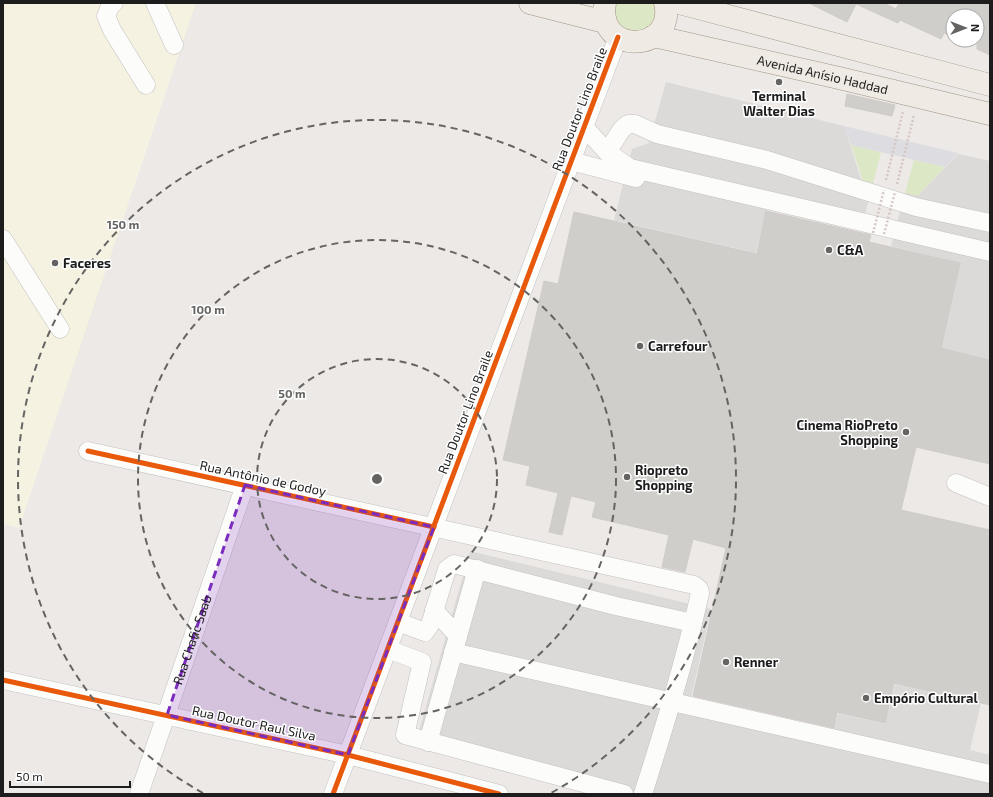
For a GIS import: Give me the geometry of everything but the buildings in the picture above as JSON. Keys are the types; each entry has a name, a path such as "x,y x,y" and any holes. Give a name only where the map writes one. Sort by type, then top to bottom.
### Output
{"main road":[{"path":"530,3 610,21 626,42 636,43 646,41 661,29 665,19 665,3"},
{"path":"679,3 990,85"},
{"name":"Avenida Anísio Haddad","path":"654,36 990,114"}],"street":[{"path":"114,3 110,6 106,16 112,30 146,84"},
{"path":"155,3 174,45"},
{"name":"Rua Doutor Lino Braile","path":"333,794 571,161 585,128 610,21"},
{"path":"607,152 622,129 628,124 635,124 657,134 767,160 916,207 990,223"},
{"path":"585,128 607,152 630,168 990,252"},
{"path":"571,161 636,178"},
{"path":"3,239 60,329"},
{"name":"Rua Antônio de Godoy","path":"88,451 434,526 694,585 699,589 700,593 693,623"},
{"path":"956,483 990,497"},
{"name":"Rua Chafic Saab","path":"139,794 245,486"},
{"path":"398,622 425,632 430,625 447,569 454,564 616,606 693,623 673,701 643,794"},
{"path":"428,742 477,569"},
{"path":"434,610 456,644 673,701 990,774"},
{"path":"388,649 422,662 405,735 624,794"},
{"name":"Rua Doutor Raul Silva","path":"3,680 348,755 499,794"}],"path":[{"path":"873,233 884,190 913,95"},
{"path":"884,234 894,192 913,95"}],"highlighted area":[{"path":"245,485 434,527 348,755 167,715"}],"shaded area":[{"name":"Faceres","path":"3,3 196,3 19,528 3,524"},
{"path":"666,82 844,126 862,182 873,185 861,229 767,207 756,253 614,220 632,149 649,143"},
{"path":"844,126 958,153 945,167 851,145"},
{"path":"958,154 990,161 990,359 941,348 960,263 891,246 905,193 918,196"},
{"path":"470,551 711,609 691,698 834,731 838,713 885,724 895,684 981,703 970,750 990,755 990,794 596,794 415,745"}],"green space":[{"path":"611,3 658,3 660,10 650,31 619,31"},
{"path":"851,145 881,152 873,184 863,181"},
{"path":"914,160 945,167 918,196 905,193"}],"cycle path":[{"path":"333,794 618,37"},
{"path":"88,451 434,527"},
{"path":"3,680 348,755 499,794"}],"place":[{"name":"Terminal Walter Dias","path":"779,82"},
{"name":"C&A","path":"829,250"},
{"name":"Faceres","path":"55,263"},
{"name":"Carrefour","path":"640,346"},
{"name":"Cinema RioPreto Shopping","path":"906,432"},
{"name":"Riopreto Shopping","path":"627,477"},
{"name":"Renner","path":"726,662"},
{"name":"Empório Cultural","path":"866,698"}]}
